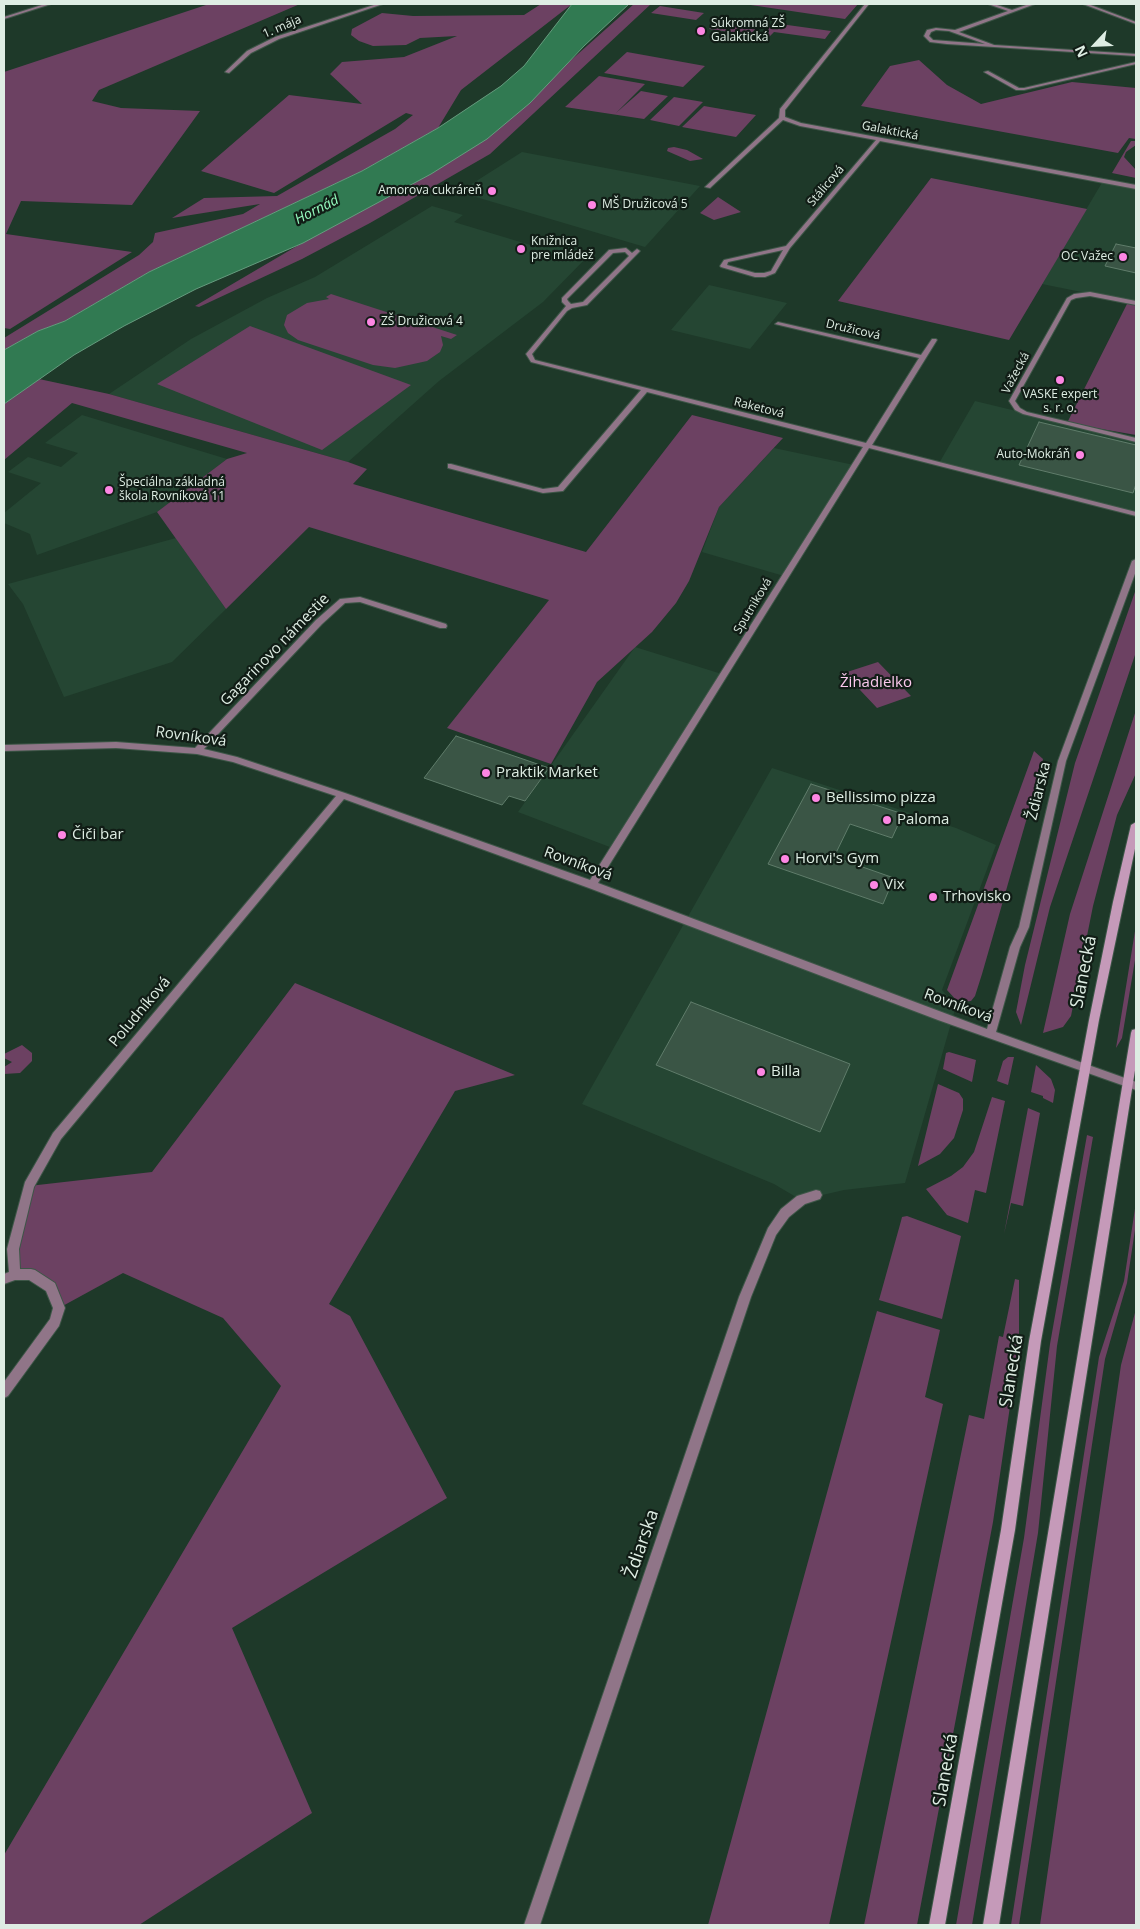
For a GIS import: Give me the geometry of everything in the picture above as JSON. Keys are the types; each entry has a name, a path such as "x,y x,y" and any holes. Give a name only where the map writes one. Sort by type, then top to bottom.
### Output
{"main road":[{"name":"Slanecká","path":"936,1925 1008,1530 1035,1341 1118,902 1136,825"},
{"path":"991,1925 1132,1085 1136,1034"}],"street":[{"path":"4,18 49,4"},
{"name":"1. mája","path":"227,72 249,52 277,38 382,4"},
{"path":"708,187 782,118 782,110 867,4"},
{"path":"990,4 1011,11"},
{"path":"957,31 1033,4"},
{"path":"1085,4 1136,23"},
{"path":"992,45 957,31 936,29 929,31 926,36 939,42 1136,56"},
{"path":"986,72 1018,89 1024,89 1136,63"},
{"name":"Galaktická","path":"782,118 800,124 1136,187"},
{"name":"Stálicová","path":"788,247 726,261 723,266 756,275 765,275 773,272 788,247 879,139"},
{"name":"Raketová","path":"570,306 564,299 611,251 626,250 634,254 584,304 570,306 533,347 529,354 533,361 1136,514"},
{"name":"Važecká","path":"1136,304 1090,294 1074,296 1069,299 1012,401 1017,409 1026,413 1136,440"},
{"name":"Družicová","path":"778,324 922,357"},
{"name":"Sputniková","path":"592,885 865,446 934,340"},
{"path":"451,466 543,491 554,492 560,489 645,390"},
{"name":"Ždiarska","path":"991,1034 1015,947 1026,918 1062,760 1136,561"},
{"name":"Gagarinovo námestie","path":"197,751 320,622 343,601 360,599 443,626"},
{"name":"Rovníková","path":"4,748 116,745 197,751 234,759 342,794 1132,1085"},
{"name":"Poludníková","path":"9,1277 13,1249 29,1186 57,1136 342,794"},
{"name":"Ždiarska","path":"532,1925 748,1289 772,1232 785,1213 801,1200 816,1195"},
{"path":"4,1392 55,1322 60,1308 51,1287 43,1281 30,1274 9,1277"}],"shaded area":[{"name":"MŠ Družicová 5","path":"522,152 700,186 645,247 459,192"},
{"path":"1103,181 1136,187 1136,303 1042,284"},
{"name":"ZŠ Družicová 4","path":"432,206 463,215 454,222 537,247 547,240 590,254 543,302 439,381 348,462 109,394 191,339 267,298 315,277"},
{"path":"709,285 787,303 750,349 671,330"},
{"path":"975,401 1136,440 1136,514 938,465"},
{"name":"Špeciálna základná škola Rovníková 11","path":"82,415 227,459 157,512 37,555 30,534 4,523 4,513 41,483 8,472 28,457 61,467 78,453 45,443"},
{"path":"774,448 854,465 784,576 702,552 719,507"},
{"path":"176,538 226,609 172,662 64,697 23,604 8,584"},
{"path":"635,647 725,675 615,849 518,812"},
{"path":"772,768 956,828 996,845 942,990 956,1006 905,1183 844,1190 801,1200 774,1184 582,1104"}],"green space":[{"path":"209,4 300,4 99,90 92,101 121,108 200,111 132,205 21,201 6,234 132,252 10,329 4,328 4,72"},
{"path":"541,4 572,4 461,90 438,128 362,171 149,272 65,321 38,331 4,350 4,338 139,255 153,242 155,233 243,214 260,204 172,218 204,198 277,196 395,129 413,115 406,113 274,193 201,171 289,95 362,104 330,74 342,62 404,57 457,36 420,38 406,45 373,46 359,41 351,35 352,29 382,13 413,16 524,15"},
{"path":"634,4 651,4 490,154 370,223 302,259 199,307 195,306 411,179 541,87"},
{"path":"744,4 858,4 845,19"},
{"path":"660,6 704,13 696,20 651,13"},
{"path":"718,21 758,26 750,35 709,29"},
{"path":"773,23 831,31 825,39 774,32 769,37 761,36"},
{"path":"627,52 705,66 683,87 604,73"},
{"path":"919,60 947,85 981,104 1072,82 1136,88 1136,139 1129,138 1118,153 861,106 890,66"},
{"path":"599,76 645,84 616,113 641,91 668,96 644,119 565,107"},
{"path":"674,97 703,102 679,126 650,120"},
{"path":"704,106 756,115 736,137 682,127"},
{"path":"1131,141 1136,141 1136,145 1126,152 1124,157 1136,170 1136,178 1112,173"},
{"path":"674,147 687,150 703,159 690,161 667,151 668,148"},
{"path":"931,178 1087,209 1009,340 838,301"},
{"path":"718,197 741,212 714,220 700,213"},
{"path":"331,294 457,335 451,339 441,336 443,345 440,352 427,361 395,368 373,365 298,340 288,333 284,325 287,315 307,303 329,299 326,297"},
{"path":"1128,302 1136,304 1136,435 1067,423"},
{"path":"250,326 411,385 322,450 157,384"},
{"path":"39,379 109,394 348,462 367,469 353,484 586,552 692,415 783,438 719,507 689,581 676,603 652,632 597,682 551,764 447,728 549,600 309,527 226,609 157,512 227,459 247,453 72,403 4,460 4,404"},
{"path":"1136,589 1136,652 1050,907 1021,1025 1016,1012 1025,965 1075,763"},
{"name":"Žihadielko","path":"878,662 911,696 877,708 844,673"},
{"path":"1136,710 1136,773 1117,815 1093,906 1071,1016 1063,1027 1043,1033 1070,914"},
{"path":"1034,751 1043,759 1041,769 982,974 975,996 971,1001 958,1002 947,990"},
{"path":"1136,925 1136,954 1122,1038 1116,1048"},
{"path":"295,983 515,1075 455,1091 329,1304 350,1316 447,1498 232,1628 312,1813 139,1925 4,1925 4,1855 281,1386 223,1318 123,1273 59,1308 51,1287 15,1275 13,1261 29,1186 152,1172"},
{"path":"22,1045 32,1053 32,1061 20,1073 4,1074 4,1067 12,1062 4,1058 4,1054"},
{"path":"949,1052 976,1060 972,1082 943,1069 946,1053"},
{"path":"1008,1057 1014,1057 1008,1085 997,1081 1003,1061"},
{"path":"1036,1065 1051,1079 1055,1090 1053,1103 1043,1098 1043,1096 1031,1092"},
{"path":"938,1084 959,1093 963,1099 963,1110 954,1138 940,1154 918,1166"},
{"path":"992,1097 1005,1101 986,1193 975,1190 968,1223 947,1215 926,1189 951,1176 963,1167 974,1152"},
{"path":"1028,1108 1040,1113 1023,1206 1011,1203 1004,1234"},
{"path":"1087,1135 1093,1137 1057,1346 1038,1533 972,1925 956,1925 1024,1538 1050,1344"},
{"path":"1136,1202 1136,1223 1127,1283 1105,1359 1019,1925 1011,1925 1099,1357 1124,1281"},
{"path":"907,1216 961,1236 942,1319 879,1300 902,1217"},
{"path":"1015,1279 1019,1280 1019,1345 993,1522 917,1925 864,1925 969,1415 984,1419 999,1336 1003,1337"},
{"path":"1136,1309 1136,1925 1040,1925 1121,1365"},
{"path":"877,1311 940,1330 925,1397 943,1404 829,1925 708,1925"}],"water":[{"name":"Hornád","path":"572,4 629,4 584,46 530,103 487,139 431,174 303,243 196,289 124,326 74,355 4,404 4,350 38,331 65,321 149,272 362,171 438,128 501,86 524,66"}],"building":[{"name":"OC Važec","path":"1116,244 1136,248 1136,273 1105,266"},
{"name":"Auto-Mokráň","path":"1039,422 1136,445 1136,484 1133,493 1019,465"},
{"name":"Praktik Market","path":"456,736 549,768 525,801 509,796 502,805 424,778"},
{"path":"811,784 903,814 892,838 850,824 834,857 894,878 883,904 768,864"},
{"name":"Billa","path":"691,1002 850,1064 820,1132 656,1065"}],"place":[{"name":"Súkromná ZŠ Galaktická","path":"701,31"},
{"name":"Amorova cukráreň","path":"492,191"},
{"name":"MŠ Družicová 5","path":"592,205"},
{"name":"Knižnica pre mládež","path":"521,249"},
{"name":"OC Važec","path":"1123,257"},
{"name":"ZŠ Družicová 4","path":"371,322"},
{"name":"VASKE expert s. r. o.","path":"1060,380"},
{"name":"Auto-Mokráň","path":"1080,455"},
{"name":"Špeciálna základná škola Rovníková 11","path":"109,490"},
{"name":"Praktik Market","path":"486,773"},
{"name":"Bellissimo pizza","path":"816,798"},
{"name":"Paloma","path":"887,820"},
{"name":"Čiči bar","path":"62,835"},
{"name":"Horvi's Gym","path":"785,859"},
{"name":"Vix","path":"874,885"},
{"name":"Trhovisko","path":"933,897"},
{"name":"Billa","path":"761,1072"}]}
